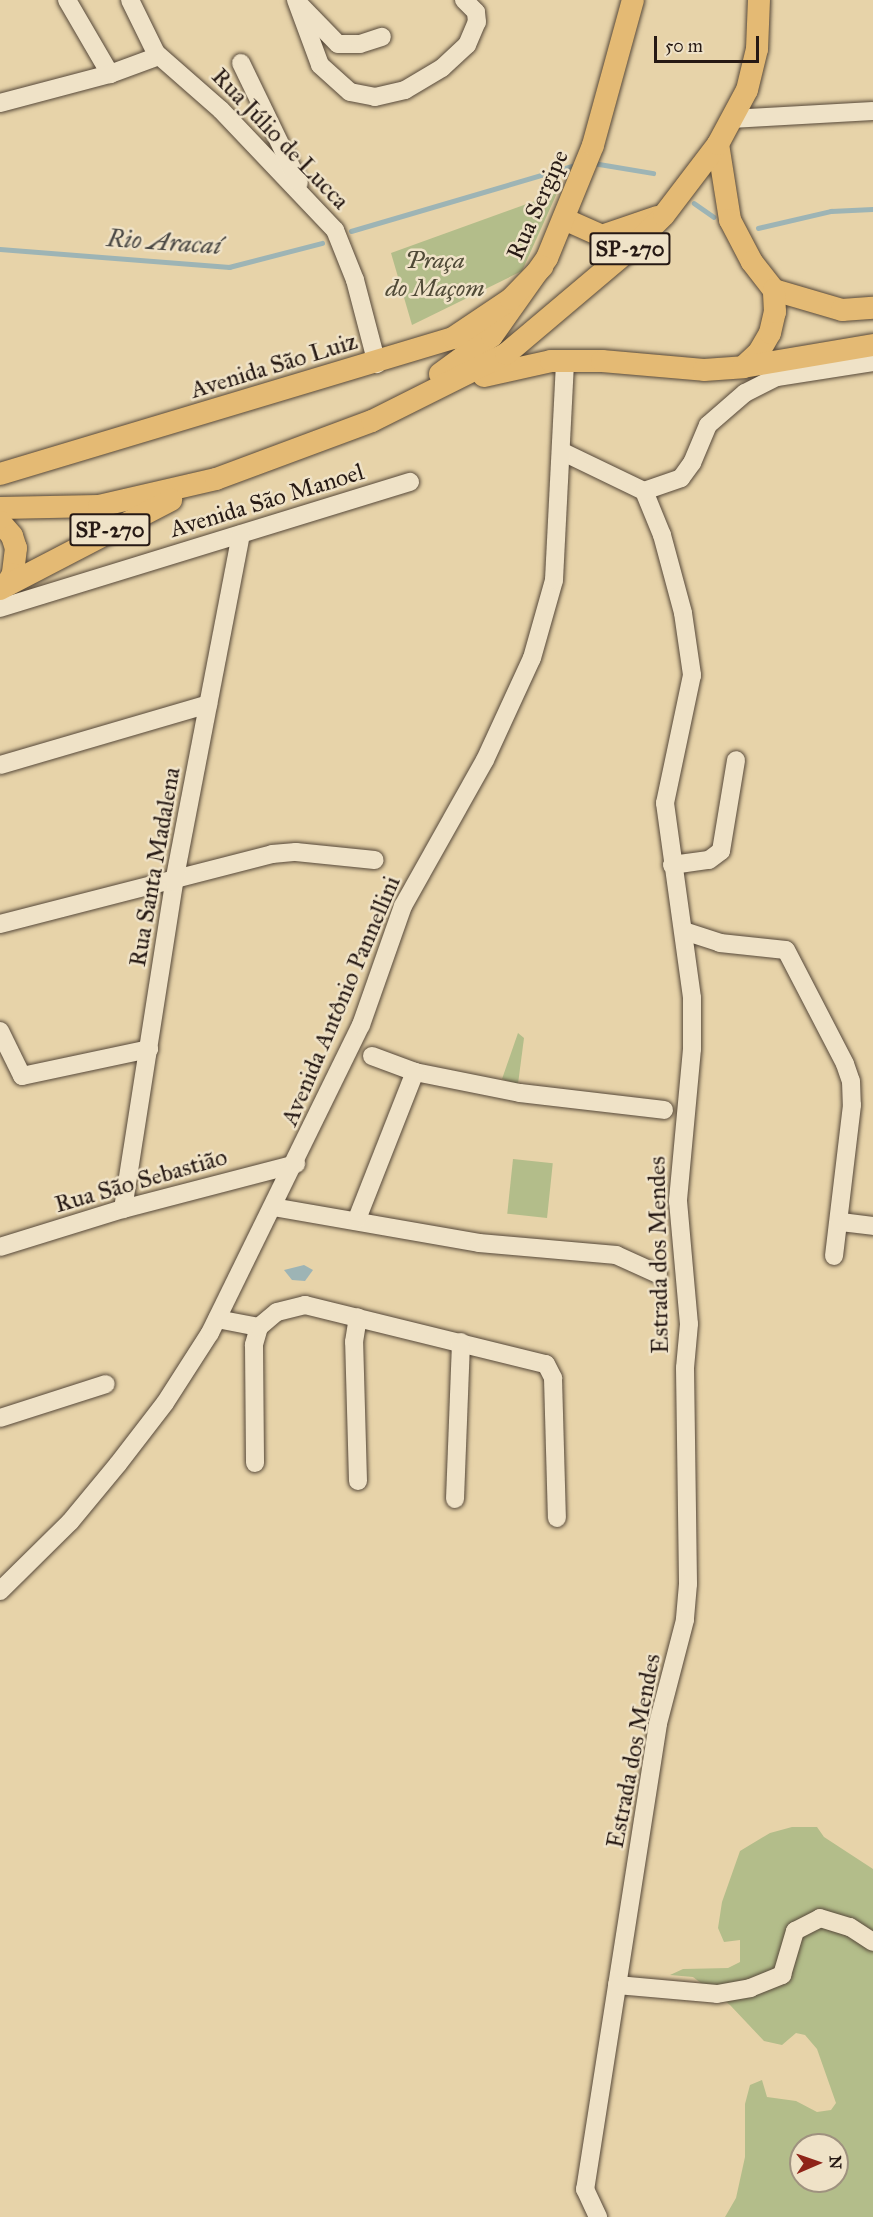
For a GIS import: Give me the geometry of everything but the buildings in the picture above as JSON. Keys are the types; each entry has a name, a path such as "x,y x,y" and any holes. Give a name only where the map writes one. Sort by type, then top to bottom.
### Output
{"main road":[{"name":"Rua Sergipe","path":"393,410 492,336 538,273 564,219 593,145 633,0"},
{"name":"SP-270","path":"0,508 99,506 216,479 308,448 448,384 506,354 534,334 664,215 717,144 747,90 757,48 759,0"},
{"path":"717,144 730,220 741,241 774,290 775,312 770,333 759,352 743,367"},
{"path":"564,219 602,236 664,215"},
{"path":"538,273 528,300 527,320 534,334 558,362"},
{"name":"Avenida São Luiz","path":"0,474 377,364 453,338 511,299 538,273"},
{"path":"774,290 842,310 873,308"},
{"path":"448,384 558,362 704,370 743,367 873,345"},
{"name":"SP-270","path":"3,587 216,479"},
{"path":"0,522 16,548 13,574 3,587"}],"street":[{"path":"67,0 110,74"},
{"name":"Rua Júlio de Lucca","path":"130,0 150,45 159,56 221,110 329,220 342,242 377,364"},
{"path":"298,2 311,50 320,66 350,92 375,97 405,90 442,68 467,45 477,22 476,12 464,0"},
{"path":"298,2 338,45 360,44 382,37"},
{"path":"2,102 110,74 159,56"},
{"path":"241,63 306,197"},
{"path":"731,119 873,111"},
{"name":"Avenida Antônio Pannellini","path":"0,1591 70,1522 118,1464 165,1403 217,1319 296,1164 361,1024 404,906 485,760 532,658 554,580 563,452 558,362"},
{"path":"563,452 644,491 681,477 692,463 708,425 746,393 777,377 873,362"},
{"name":"Avenida São Manoel","path":"0,608 410,482"},
{"name":"Estrada dos Mendes","path":"598,2217 585,2189 658,1724 685,1620 687,1593 685,1368 690,1324 678,1201 692,1049 688,956 672,864 665,803 692,675 680,602 662,535 644,491"},
{"name":"Rua Santa Madalena","path":"123,1209 174,882 241,534"},
{"path":"0,765 208,704"},
{"path":"672,864 709,860 721,851 736,760"},
{"path":"0,924 174,882 272,854 296,852 375,860"},
{"path":"684,931 720,943 786,950 845,1064 851,1081 852,1105 841,1222 834,1256"},
{"path":"688,956 720,943"},
{"path":"0,1030 22,1076 149,1049"},
{"path":"372,1056 415,1072 520,1093 664,1110"},
{"path":"357,1219 415,1072"},
{"name":"Rua São Sebastião","path":"0,1247 123,1209 296,1164"},
{"path":"273,1207 357,1219 479,1243 609,1253 658,1274"},
{"path":"841,1222 873,1226"},
{"path":"255,1463 255,1345 259,1327 277,1312 305,1305 539,1361 550,1369 557,1518"},
{"path":"358,1317 354,1342 358,1480"},
{"path":"217,1319 259,1327"},
{"path":"455,1499 461,1342"},
{"path":"0,1418 105,1384"},
{"path":"617,1985 717,1994 750,1988 782,1975 795,1931 820,1918 850,1927 873,1942"}],"green space":[{"name":"Praça do Maçom","path":"557,193 522,271 412,325 391,253"},
{"path":"518,1033 524,1038 518,1084 502,1079"},
{"path":"513,1159 553,1163 547,1218 507,1214"},
{"path":"792,1827 817,1827 824,1837 873,1869 873,2217 725,2217 736,2198 745,2157 745,2104 750,2085 762,2080 767,2097 796,2101 817,2112 831,2110 836,2103 817,2049 805,2035 796,2033 782,2045 764,2041 730,2005 693,1977 670,1975 683,1969 728,1968 740,1962 740,1940 724,1942 718,1928 722,1902 740,1851 770,1833"}],"water":[{"path":"304,1265 313,1270 305,1281 292,1280 284,1270"}],"waterway":[{"name":"Rio Aracaí","path":"593,163 653,173"},
{"name":"Rio Aracaí","path":"351,231 579,164"},
{"name":"Rio Aracaí","path":"694,203 714,217"},
{"name":"Rio Aracaí","path":"758,228 831,211 873,209"},
{"name":"Rio Aracaí","path":"0,249 229,267 322,243"}]}
